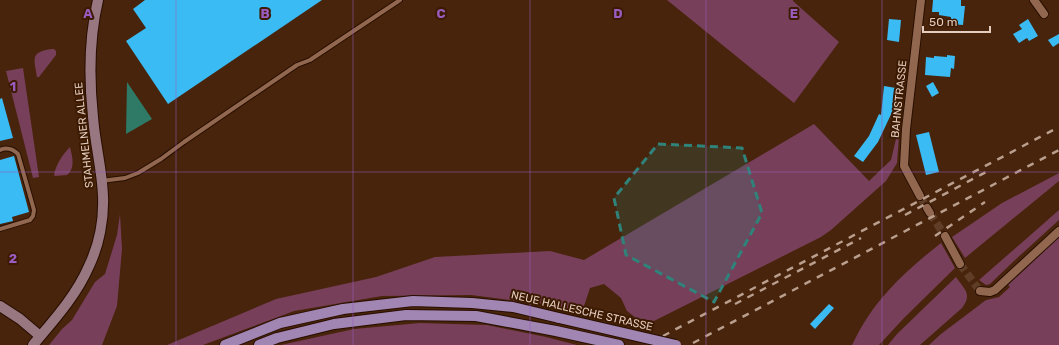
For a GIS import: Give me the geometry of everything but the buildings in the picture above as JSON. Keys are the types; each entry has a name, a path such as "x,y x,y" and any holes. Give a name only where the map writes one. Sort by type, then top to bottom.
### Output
{"main road":[{"name":"NEUE HALLESCHE STRASSE","path":"225,345 280,323 343,310 412,301 472,303 513,307 676,345"},
{"path":"259,345 277,338 334,324 406,315 476,316 556,330 619,345"}],"street":[{"name":"STAHMELNER ALLEE","path":"40,336 62,310 77,289 89,266 97,243 101,225 103,196 91,94 90,66 98,0"},
{"name":"BAHNSTRASSE","path":"920,196 904,166 906,129 921,0"},
{"path":"1034,0 1044,14"},
{"path":"980,291 990,292 996,290 1059,231"},
{"path":"945,236 960,264"},
{"path":"0,306 20,319 40,336 33,345"}],"lane":[{"path":"101,182 138,174 297,65 310,60 400,0"},
{"path":"0,150 10,148 18,154 34,210 33,216 30,220 0,229"}],"highlighted area":[{"path":"658,144 742,148 762,213 714,302 626,255 614,198"}],"shaded area":[{"path":"667,0 793,0 839,42 794,103"},
{"path":"54,49 56,51 56,55 39,77 37,77 35,57 40,52"},
{"path":"23,68 39,177 33,178 6,71"},
{"path":"900,122 897,163 886,181 831,230 821,237 654,321 636,318 627,311 621,298 604,284 590,288 582,312 555,306 471,295 382,296 294,311 203,345 167,345 276,299 376,277 435,257 550,251 584,260 814,124 869,181 891,160"},
{"path":"70,147 73,162 72,169 67,175 55,176 58,163"},
{"path":"1059,173 1059,181 965,258 952,237 1002,203"},
{"path":"1059,210 1059,220 990,284 986,285 979,280"},
{"path":"120,214 122,249 117,306 102,345 49,345 62,329 72,320 95,282 105,274 117,235"},
{"path":"1059,237 1059,345 929,345 986,300 999,297 1010,287 1008,285"},
{"path":"941,243 955,268 879,345 852,345 868,317 894,284"},
{"path":"956,277 967,295 967,299 962,308 920,345 888,345 897,334"},
{"path":"420,323 487,325 577,345 281,345 354,329"}],"water":[{"path":"127,82 152,119 126,134"}],"tunnel":[{"path":"920,196 927,208"},
{"path":"930,213 945,236"},
{"path":"960,264 980,291"}],"railway":[{"path":"663,336 1059,127"},
{"path":"693,343 1059,150"},
{"path":"905,215 988,171"},
{"path":"935,236 985,202"},
{"path":"735,304 861,238"}]}
